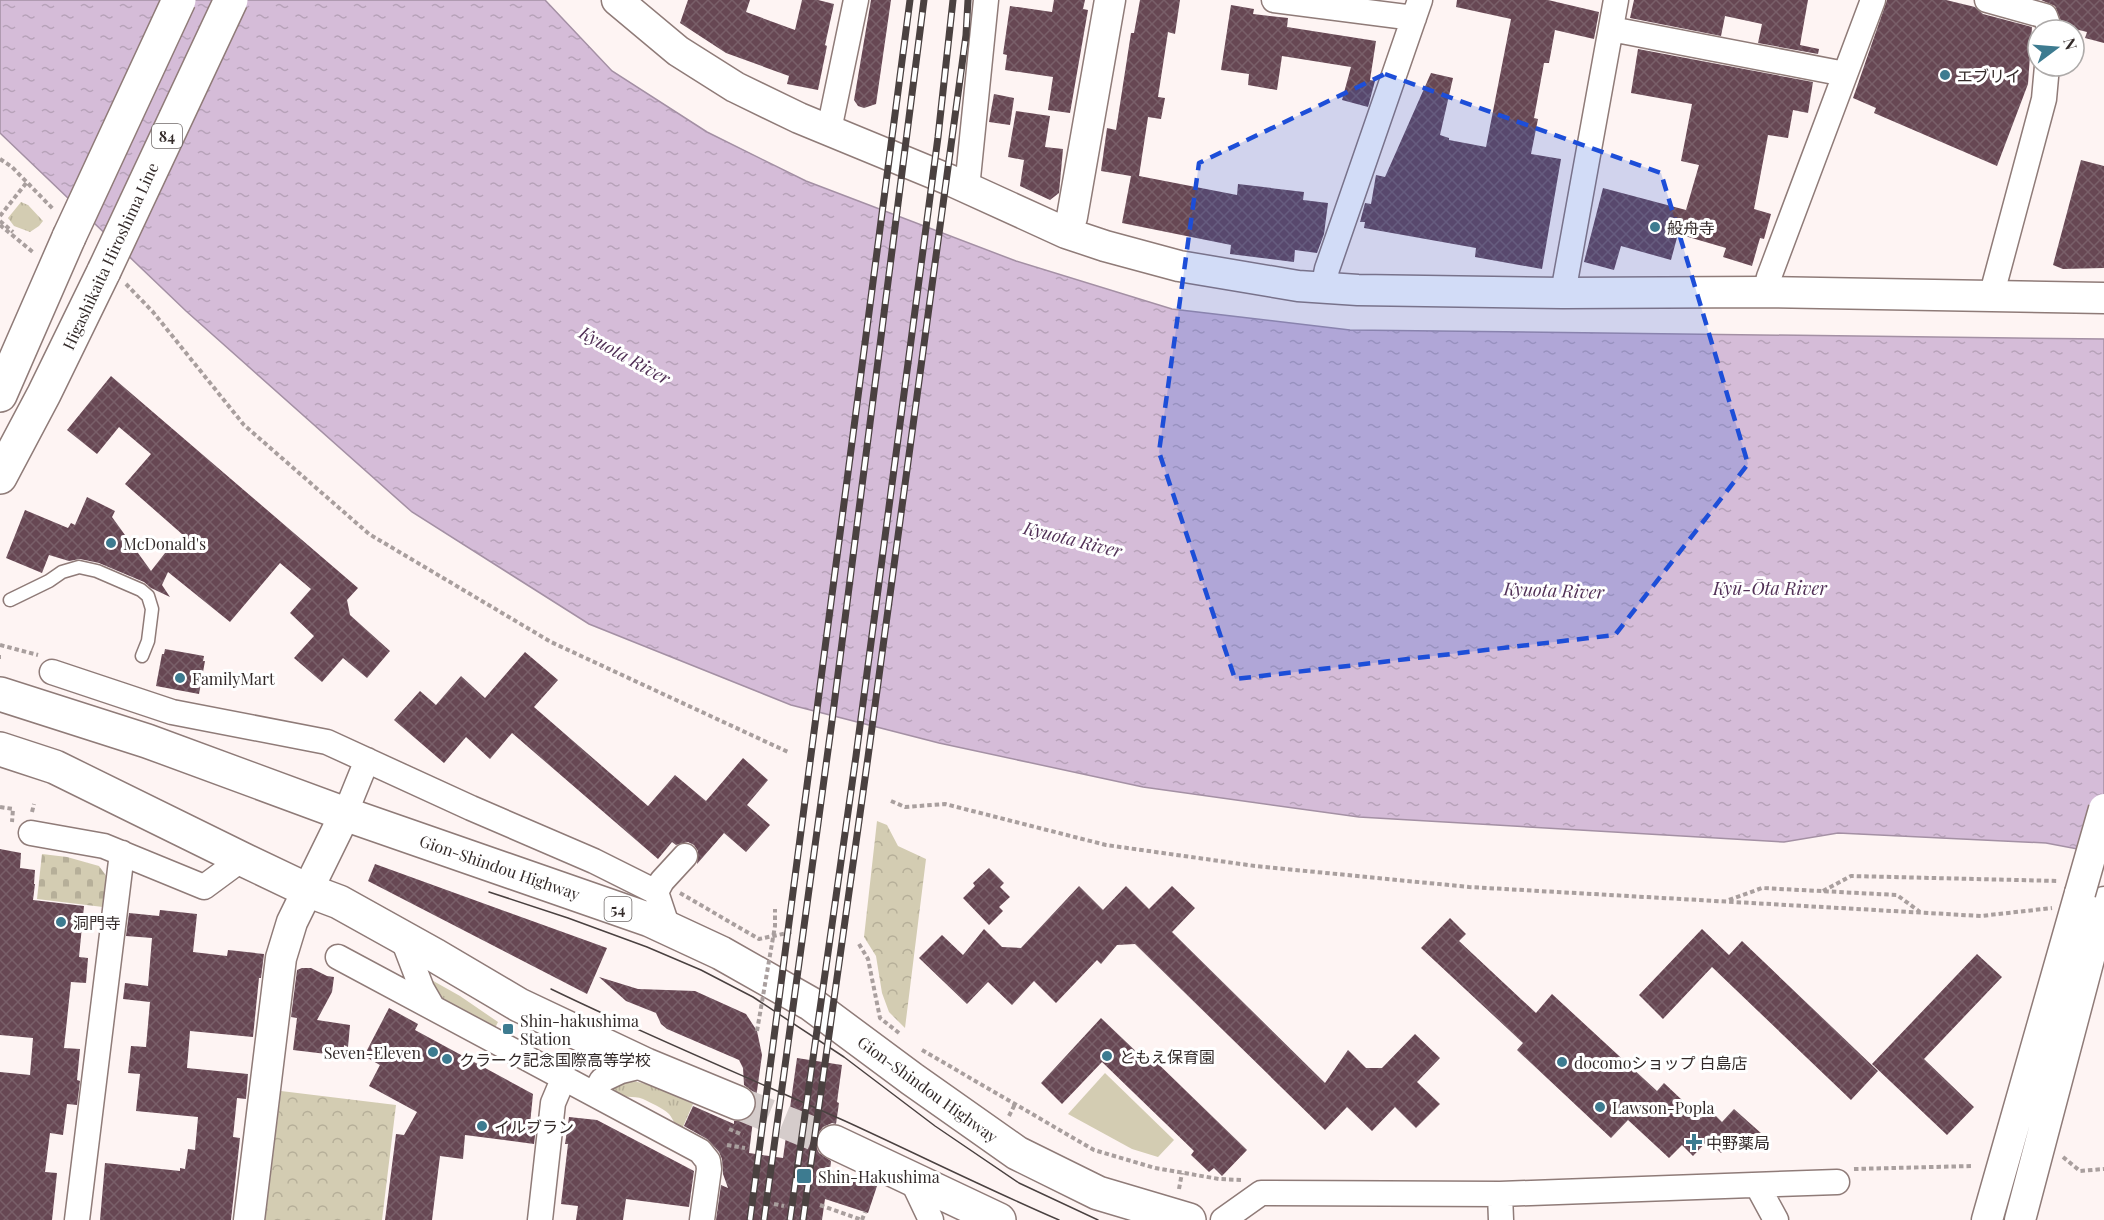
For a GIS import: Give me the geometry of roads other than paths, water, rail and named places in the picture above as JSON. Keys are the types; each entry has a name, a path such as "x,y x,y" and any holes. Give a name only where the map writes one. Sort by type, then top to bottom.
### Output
{"main road":[{"path":"0,395 63,226 179,0"},
{"name":"Higashikaita Hiroshima Line","path":"0,477 44,394 113,275 231,0"},
{"name":"Gion-Shindou Highway","path":"0,694 147,741 345,814 668,928 721,953 811,1004 1017,1153 1098,1193 1189,1220"},
{"path":"0,749 55,767 307,890 339,902 519,1005 646,1065 738,1103"},
{"path":"834,1142 999,1220"}],"street":[{"path":"829,130 856,0"},
{"path":"967,188 986,0"},
{"path":"1066,233 1072,217 1110,0"},
{"path":"1274,0 1417,9 1327,270 1323,288"},
{"path":"1563,293 1616,0"},
{"path":"1765,292 1873,0"},
{"path":"1987,0 2045,18"},
{"path":"630,5 678,51 735,87 799,118 967,188 1066,233 1179,266 1323,288 1563,293 1765,292 2104,298"},
{"path":"1611,29 1845,74"},
{"path":"1991,297 2044,99 2046,78"},
{"path":"48,664 124,696 172,712 327,742 471,808 663,889"},
{"path":"75,718 124,696"},
{"path":"249,1220 281,958 292,922 345,814 367,760"},
{"path":"1987,1220 2104,809"},
{"path":"25,825 104,846 204,887 242,859"},
{"path":"77,1220 122,853"},
{"path":"668,928 662,881 685,856"},
{"path":"2020,1220 2078,896"},
{"path":"402,937 422,989 433,1008"},
{"path":"338,957 700,1151 708,1161 702,1220"},
{"path":"594,1094 602,1080 621,1071 646,1065"},
{"path":"540,1220 553,1103 564,1077"},
{"path":"1223,1220 1257,1187 1500,1194 1757,1185 1845,1176"},
{"path":"912,1180 931,1220"},
{"path":"1757,1185 1776,1220"},
{"path":"1500,1194 1502,1220"}],"lane":[{"path":"10,600 62,572 79,567 97,571 141,590 150,600 152,609 148,641 142,656"},
{"path":"708,1174 715,1189 711,1220"}],"water":[{"name":"Kyū-Ōta River","path":"0,0 545,0 612,71 707,132 806,181 1016,261 1172,309 1350,330 2104,339 2104,854 2046,843 1838,833 1784,842 1359,817 1143,787 939,743 791,705 589,624 412,512 186,311 0,133"}],"tunnel":[{"path":"738,1103 834,1142"}],"tram line":[{"path":"489,892 647,947 701,970 753,997 844,1057 935,1126 1019,1183 1098,1220"},
{"path":"551,989 1059,1220"}],"railway":[{"path":"750,1220 910,0"},
{"path":"764,1220 832,721 924,0"},
{"path":"790,1220 856,756 938,137 953,0"},
{"path":"803,1220 966,35 968,0"}],"place":[{"name":"エブリイ","path":"1945,75"},
{"name":"般舟寺","path":"1655,227"},
{"name":"McDonald's","path":"111,543"},
{"name":"FamilyMart","path":"180,678"},
{"name":"洞門寺","path":"61,922"},
{"name":"Shin-hakushima Station","path":"508,1029"},
{"name":"Seven-Eleven","path":"433,1052"},
{"name":"ともえ保育園","path":"1107,1056"},
{"name":"クラーク記念国際高等学校","path":"447,1059"},
{"name":"docomoショップ 白島店","path":"1562,1062"},
{"name":"Lawson-Popla","path":"1600,1107"},
{"name":"イルブラン","path":"482,1126"},
{"name":"中野薬局","path":"1694,1142"},
{"name":"Shin-Hakushima","path":"804,1176"}],"water label":[{"name":"Kyuota River","path":"625,355"},
{"name":"Kyuota River","path":"1073,539"},
{"name":"Kyuota River","path":"1554,590"}]}
